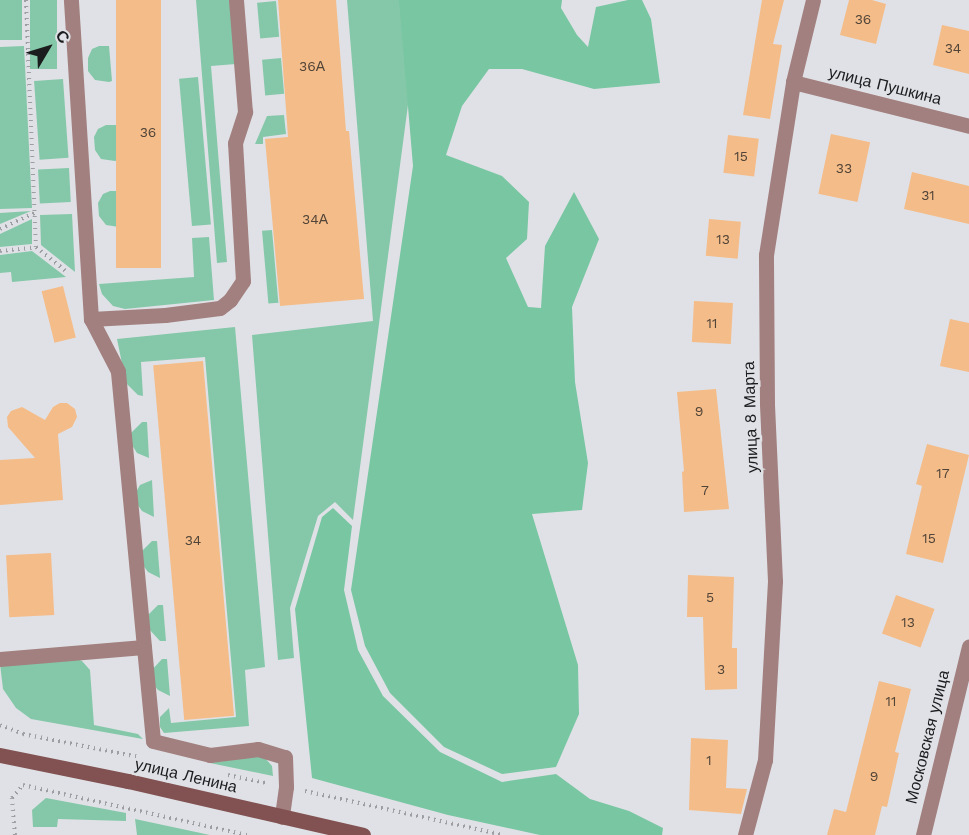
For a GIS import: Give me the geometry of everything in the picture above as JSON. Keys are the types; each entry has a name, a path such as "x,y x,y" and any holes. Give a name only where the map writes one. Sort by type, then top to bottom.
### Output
{"main road":[{"name":"улица Ленина","path":"0,755 128,781 363,835"}],"street":[{"path":"71,0 91,319 118,371 153,741 210,755 258,749 285,757 286,787 282,817"},
{"path":"91,319 165,315 220,308 230,300 243,281 235,143 246,112 236,0"},
{"name":"улица 8 Марта","path":"745,835 765,760 775,581 768,404 766,255 793,82 813,0"},
{"name":"улица Пушкина","path":"793,82 969,126"},
{"path":"0,659 144,646"},
{"name":"Московская улица","path":"923,835 969,647"}],"path":[{"path":"26,0 36,247"},
{"path":"0,229 34,213"},
{"path":"0,251 36,247 75,279"},
{"path":"0,726 23,734"},
{"path":"15,835 12,798 23,785 247,835"}],"green space":[{"path":"0,0 22,0 22,40 0,40"},
{"path":"30,0 57,0 57,69 30,69"},
{"path":"196,0 231,0 236,64 211,66 227,262 217,263"},
{"path":"347,0 417,0 417,37 353,520 335,502 318,516 290,608 294,658 278,660 252,335 373,321"},
{"path":"399,0 562,0 561,8 577,35 588,47 596,7 628,0 642,0 651,19 660,83 594,89 522,69 489,69 462,106 446,155 502,176 529,202 527,239 506,258 528,307 541,308 545,246 574,192 599,239 572,307 575,382 588,463 582,510 532,514 578,665 579,714 556,767 502,774 444,747 390,693 365,646 351,590 413,166"},
{"path":"276,1 279,37 260,39 257,3"},
{"path":"24,46 32,208 0,209 0,47"},
{"path":"109,46 112,81 109,82 95,80 88,71 88,58 92,49"},
{"path":"281,58 284,94 265,96 262,60"},
{"path":"198,77 211,224 192,226 179,79"},
{"path":"63,79 69,158 40,160 34,81"},
{"path":"284,115 286,134 263,137 263,144 255,144 267,116"},
{"path":"106,125 116,125 118,160 115,161 101,159 95,150 94,137 98,129"},
{"path":"69,168 71,202 40,204 38,170"},
{"path":"120,191 122,225 119,227 106,225 99,216 98,203 103,194"},
{"path":"31,211 0,224 0,213"},
{"path":"72,214 75,272 41,245 40,215"},
{"path":"32,219 32,244 0,247 0,234"},
{"path":"272,230 278,303 268,304 262,231"},
{"path":"209,237 214,300 125,309 113,306 102,294 99,284 194,277 192,238"},
{"path":"32,251 66,277 12,282 11,272 0,273 0,255"},
{"path":"235,327 265,667 245,670 249,726 164,733 160,727 160,717 169,708 171,723 236,717 205,357 141,362 143,396 138,395 126,383 117,339"},
{"path":"142,422 147,422 149,458 137,453 132,445 131,433"},
{"path":"152,480 154,517 142,511 137,504 136,492 140,485"},
{"path":"333,508 352,526 344,590 358,650 383,696 440,752 502,782 556,774 590,799 629,811 663,828 662,835 540,835 448,815 312,778 295,609 322,517"},
{"path":"152,541 157,541 160,578 148,572 142,564 141,552"},
{"path":"158,605 163,605 166,641 160,641 148,628 147,616"},
{"path":"73,657 82,661 90,670 94,725 138,734 143,739 31,719 16,708 3,689 0,664"},
{"path":"162,659 167,659 170,696 158,690 152,683 151,671"},
{"path":"257,756 265,758 272,766 273,776 210,763"},
{"path":"46,798 126,813 126,821 58,819 57,827 33,827 32,810"},
{"path":"135,819 210,835 137,835"}],"building":[{"path":"116,0 161,0 161,268 116,268"},
{"path":"278,0 336,0 346,131 349,131 364,299 280,306 265,139 288,137"},
{"path":"762,0 784,0 773,44 782,45 770,119 743,115"},
{"path":"849,0 872,0 886,4 876,44 840,35"},
{"path":"942,25 969,31 969,74 933,65"},
{"path":"831,134 870,142 857,202 818,194"},
{"path":"728,135 759,139 754,176 723,173"},
{"path":"912,172 969,186 969,224 904,209"},
{"path":"709,219 741,222 738,259 706,256"},
{"path":"63,286 76,337 54,343 42,291"},
{"path":"694,301 733,303 731,344 692,342"},
{"path":"950,319 969,323 969,372 940,366"},
{"path":"203,361 234,716 184,720 153,365"},
{"path":"716,389 729,509 684,512 682,472 684,471 677,392"},
{"path":"60,403 67,403 75,409 77,417 72,427 58,434 63,500 0,505 0,460 35,458 8,427 7,417 11,411 22,407 45,420 53,407"},
{"path":"927,444 969,455 943,563 906,554 922,486 916,484"},
{"path":"51,553 54,615 9,617 6,555"},
{"path":"688,575 734,577 732,648 737,648 737,689 705,690 703,617 687,617"},
{"path":"896,595 935,609 921,648 882,634"},
{"path":"879,681 911,689 895,752 899,753 887,807 882,806 875,835 827,835 834,809 846,812"},
{"path":"691,738 728,740 726,788 747,789 741,814 689,810"}]}
